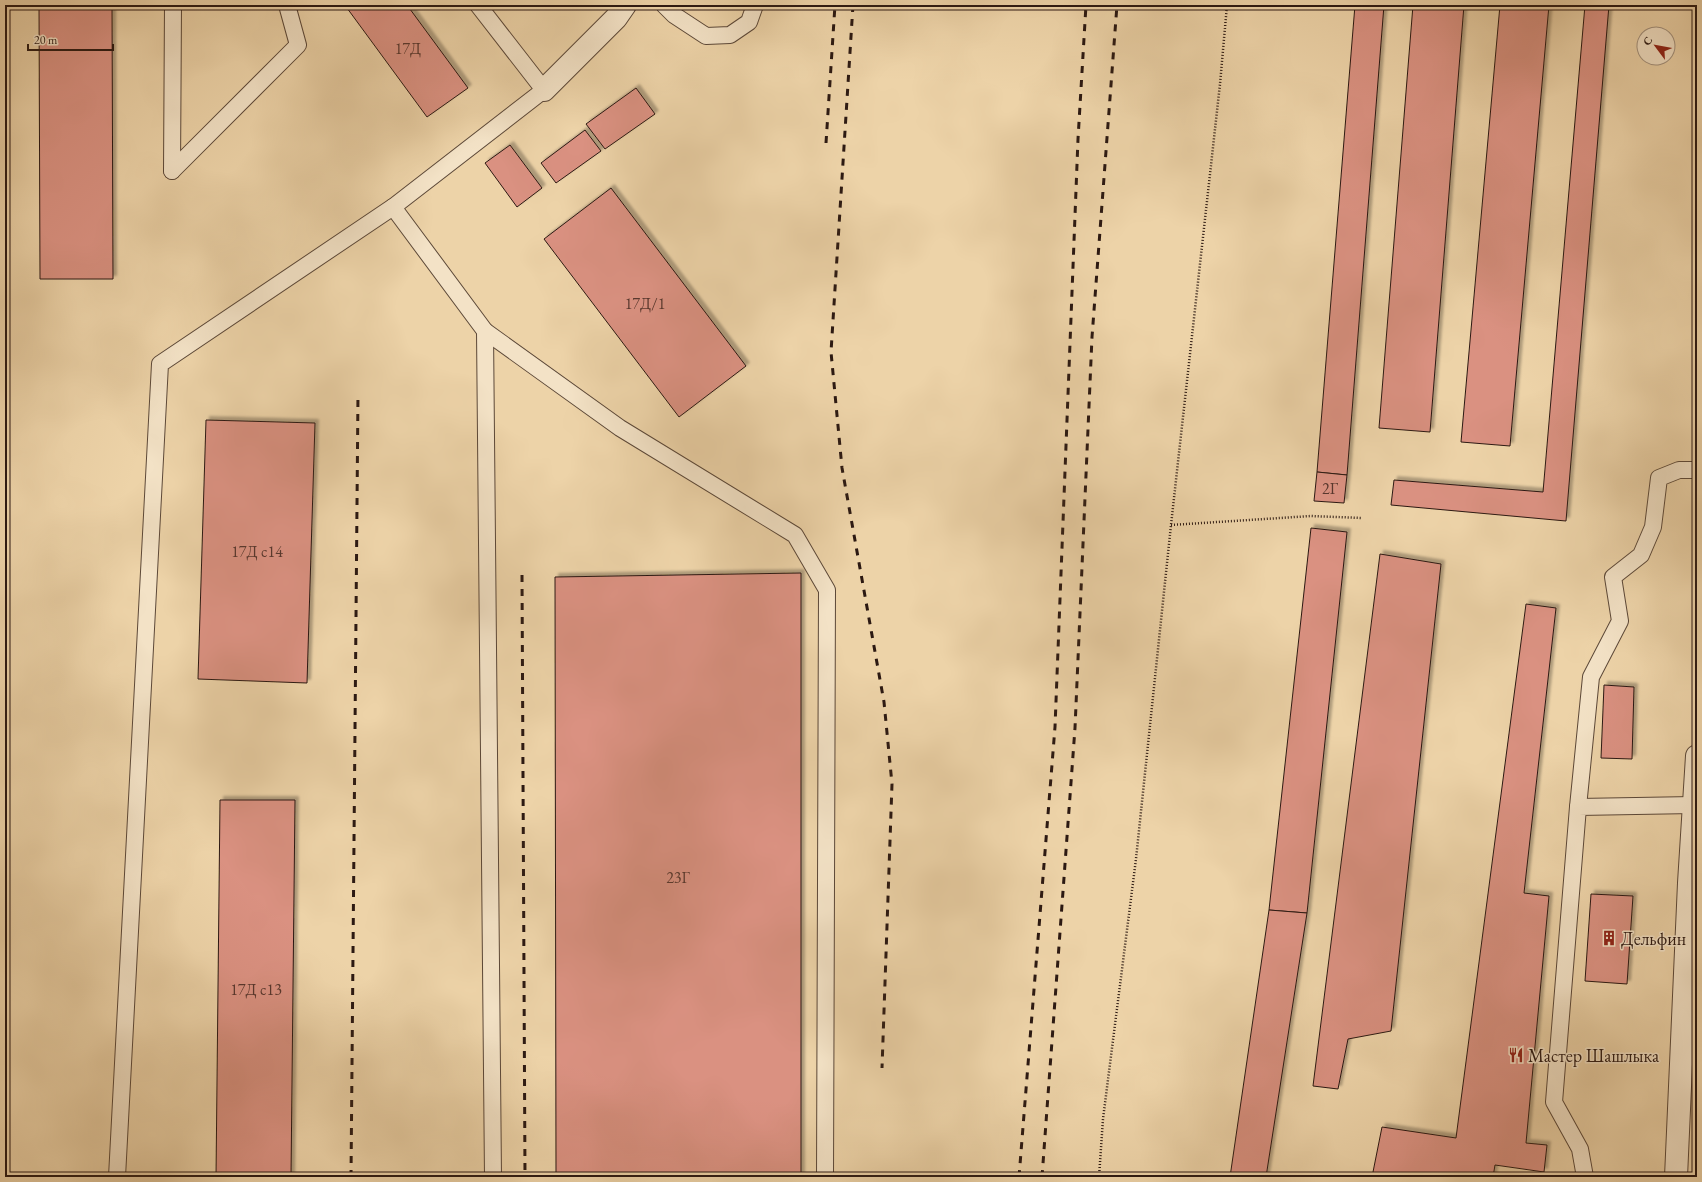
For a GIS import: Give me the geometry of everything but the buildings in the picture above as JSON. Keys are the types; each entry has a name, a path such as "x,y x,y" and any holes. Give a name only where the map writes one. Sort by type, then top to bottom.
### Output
{"street":[{"path":"544,90 616,18 625,5"},
{"path":"1676,1177 1689,891 1697,756"}],"lane":[{"path":"173,5 172,171 298,46 287,5"},
{"path":"117,1177 160,364 393,207 544,90 478,5"},
{"path":"664,5 674,15 706,36 730,35 749,22 755,5"},
{"path":"393,207 485,330 620,428 796,535 828,590 825,1177"},
{"path":"485,330 493,1177"},
{"path":"1585,1177 1580,1149 1554,1102 1578,807 1591,677 1620,621 1613,577 1641,555 1653,527 1659,478 1679,470 1697,470"},
{"path":"1578,807 1694,805"}],"path":[{"path":"1099,1177 1103,1119 1136,859 1219,92 1227,5"},
{"path":"1171,525 1311,516 1362,518"}],"railway":[{"path":"826,143 835,5"},
{"path":"853,5 831,352 842,468 884,702 892,784 882,1068"},
{"path":"1019,1177 1055,727 1078,139 1086,5"},
{"path":"1042,1177 1075,728 1092,337 1117,5"},
{"path":"351,1177 358,393"},
{"path":"522,575 525,1177"}],"place":[{"name":"Дельфин","path":"1609,938"},
{"name":"Мастер Шашлыка","path":"1516,1055"}]}
